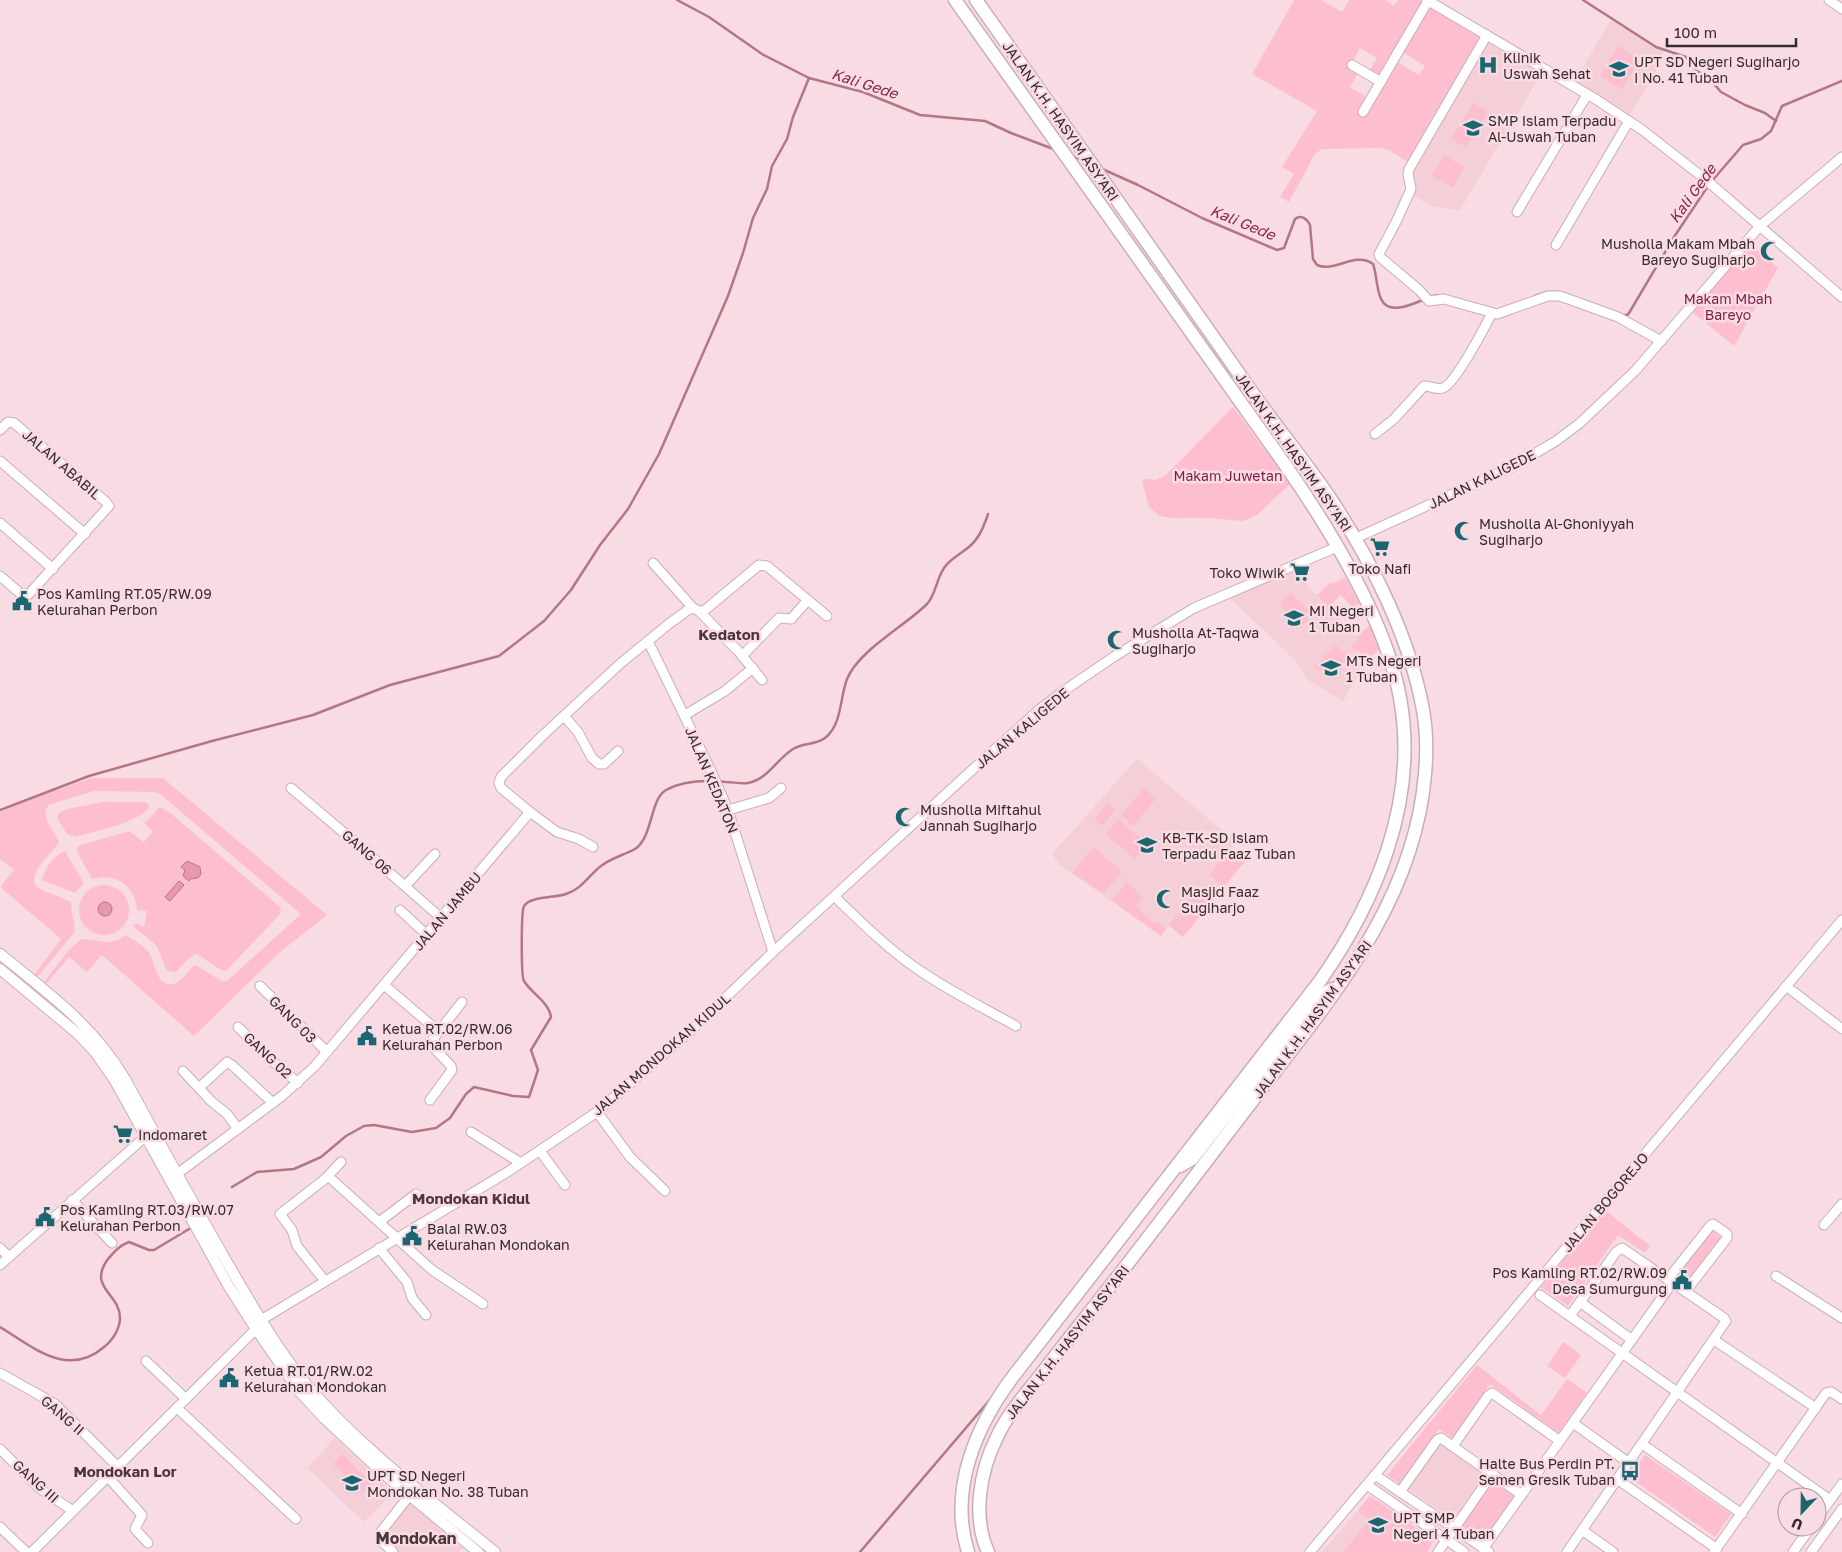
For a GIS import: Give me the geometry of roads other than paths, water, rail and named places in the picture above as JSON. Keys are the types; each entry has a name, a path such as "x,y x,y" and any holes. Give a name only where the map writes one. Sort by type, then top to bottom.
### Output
{"highway":[{"name":"JALAN K.H. HASYIM ASY'ARI","path":"955,0 1286,466 1314,509 1336,547 1384,642 1398,689 1404,731 1402,790 1393,833 1384,861 1354,929 1320,981 993,1404 976,1439 964,1482 963,1526 968,1552"},
{"name":"JALAN K.H. HASYIM ASY'ARI","path":"976,0 1236,371 1318,482 1354,539 1388,606 1408,652 1424,713 1427,737 1420,814 1413,840 1399,880 1370,940 1337,988 1260,1091 1012,1412 993,1444 982,1485 980,1523 982,1537 988,1552"},
{"path":"1236,371 1230,367 1226,369 1283,450 1286,456 1286,466"},
{"path":"1259,1059 1256,1068 1260,1072 1321,996 1327,991 1337,988"},
{"path":"1175,1168 1186,1164 1192,1159 1255,1079 1261,1082 1260,1091"},
{"path":"964,1482 982,1485"}],"main road":[{"path":"0,954 82,1023 102,1044 116,1064 145,1131 177,1174 256,1329 298,1382 323,1402 376,1454 476,1545"},
{"path":"0,969 78,1034 95,1052 114,1079 211,1244 261,1320 311,1405 346,1440 409,1496 476,1545 495,1552"},
{"path":"30,993 36,984"}],"street":[{"path":"1363,112 1428,0 1587,95 1662,144 1842,297"},
{"path":"1829,0 1842,9"},
{"path":"1487,36 1409,169 1408,176 1412,190 1379,254 1380,257 1430,302 1444,299 1492,314 1504,313 1548,296 1560,296 1618,317 1661,341"},
{"path":"1352,65 1381,82"},
{"path":"1517,212 1587,95"},
{"path":"1556,246 1629,121"},
{"name":"JALAN KALIGEDE","path":"1354,539 1497,475 1556,441 1580,423 1635,371 1760,226 1842,157"},
{"path":"1375,434 1394,419 1424,386 1442,389 1447,385 1466,360 1492,314"},
{"name":"JALAN ABABIL","path":"0,430 8,422 14,423 108,504 108,509 85,534"},
{"path":"0,460 85,534 30,594 26,596 0,576"},
{"path":"0,523 53,569"},
{"name":"JALAN KALIGEDE","path":"773,952 1041,708 1101,665 1194,608 1336,547"},
{"path":"653,563 742,656 762,680"},
{"path":"593,847 579,839 557,832 501,788 499,781 564,716 648,641 685,612 705,610 759,564 767,566 827,616"},
{"path":"742,656 780,618 791,619 808,600"},
{"name":"JALAN KEDATON","path":"648,641 685,715 728,810 773,952"},
{"path":"685,715 725,691 753,668"},
{"path":"564,716 578,732 592,758 599,764 604,764 618,751"},
{"name":"GANG 06","path":"291,788 441,918"},
{"path":"728,810 769,798 781,788"},
{"name":"JALAN JAMBU","path":"177,1174 298,1083 327,1052 530,812"},
{"path":"405,886 435,854"},
{"path":"835,897 875,936 917,968 953,991 1016,1026"},
{"path":"400,910 427,935"},
{"name":"JALAN BOGOREJO","path":"1310,1552 1842,920"},
{"name":"JALAN MONDOKAN KIDUL","path":"261,1320 521,1163 597,1112 693,1030 773,952"},
{"path":"384,985 438,1031"},
{"name":"GANG 03","path":"260,986 327,1052"},
{"path":"1786,986 1842,1030"},
{"path":"430,1100 452,1070 451,1066 432,1045 433,1039 462,1002"},
{"name":"GANG 02","path":"238,1026 269,1058 298,1083"},
{"path":"200,1087 227,1062 273,1103"},
{"path":"183,1071 214,1104 227,1114 238,1129"},
{"path":"597,1112 630,1157 665,1191"},
{"path":"0,1265 145,1131"},
{"path":"471,1132 521,1163"},
{"path":"540,1151 565,1185"},
{"path":"325,1281 297,1246 292,1230 280,1214 328,1176 341,1162"},
{"path":"328,1176 432,1270 482,1304"},
{"path":"379,1222 416,1194"},
{"path":"72,1200 112,1243"},
{"path":"1824,1224 1842,1204"},
{"path":"1375,1475 1486,1550 1522,1495 1632,1340 1671,1281 1711,1225 1714,1224 1727,1234 1727,1238 1686,1291"},
{"path":"0,1248 9,1257"},
{"path":"379,1248 407,1282 412,1298 426,1315"},
{"path":"1567,1552 1726,1322 1725,1319 1624,1248 1620,1248 1615,1253 1570,1316"},
{"path":"1776,1276 1842,1318"},
{"path":"1540,1295 1830,1500"},
{"path":"1580,1302 1632,1340"},
{"path":"32,1552 256,1329"},
{"path":"1714,1340 1816,1408"},
{"path":"146,1361 186,1399"},
{"name":"GANG II","path":"0,1373 55,1404 118,1467"},
{"path":"1618,1479 1716,1550 1825,1395 1831,1392 1842,1399"},
{"path":"1453,1446 1492,1393 1560,1441"},
{"path":"177,1408 296,1519"},
{"path":"1573,1423 1629,1463"},
{"path":"1400,1492 1438,1439 1442,1438 1522,1495"},
{"path":"1642,1444 1742,1514"},
{"name":"GANG III","path":"0,1449 39,1488 73,1511"},
{"path":"1438,1552 1492,1474"},
{"path":"108,1478 142,1515 134,1529 148,1543"},
{"path":"1827,1504 1842,1484"},
{"path":"1367,1485 1464,1552"},
{"path":"393,1552 381,1541 380,1533 409,1496"},
{"path":"1811,1552 1842,1509"},
{"path":"0,1526 26,1552"},
{"path":"1582,1530 1613,1552"},
{"path":"1793,1552 1804,1537"}],"waterway":[{"name":"Kali Gede","path":"677,0 709,17 762,54 809,78 863,92 920,115 985,121 1056,150"},
{"path":"1583,0 1656,47 1686,57 1697,71 1709,78 1721,92 1765,113 1776,121"},
{"path":"0,810 89,776 313,715 390,685 499,656 544,621 571,590 600,545 628,509 659,454 728,296 753,218 767,189 772,166 787,139 793,117 809,78"},
{"name":"Kali Gede","path":"1711,182 1743,145 1761,139 1771,131 1782,106 1842,81"},
{"name":"Kali Gede","path":"1072,156 1084,161"},
{"name":"Kali Gede","path":"1100,168 1202,218 1277,250 1284,248 1295,219 1299,217 1304,218 1310,225 1313,259 1317,265 1324,267 1352,261 1366,261 1373,264 1379,295 1385,304 1395,308 1414,304 1425,299"},
{"name":"Kali Gede","path":"1623,315 1629,313 1674,237 1708,186"},
{"name":"Kali Gede","path":"1535,296 1547,292 1559,292"},
{"name":"Kali Gede","path":"1433,296 1444,295"},
{"path":"232,1187 257,1172 294,1169 321,1157 346,1136 364,1126 374,1125 412,1132 436,1128 450,1118 466,1094 474,1087 513,1096 529,1097 538,1070 531,1050 551,1017 547,1007 527,985 523,977 522,920 524,906 532,900 572,892 605,863 635,849 645,836 657,801 666,790 680,784 695,782 748,783 755,781 767,773 793,749 818,742 825,738 835,726 847,679 853,668 872,648 927,604 944,568 977,539 988,514"},
{"path":"0,1327 50,1356 63,1360 77,1360 90,1356 110,1341 120,1322 119,1309 106,1290 101,1277 102,1269 108,1259 126,1243 129,1242 149,1250 154,1250 189,1229"},
{"path":"860,1552 994,1395"}],"place":[{"name":"Klinik Uswah Sehat","path":"1488,65"},
{"name":"UPT SD Negeri Sugiharjo I No. 41 Tuban","path":"1619,69"},
{"name":"SMP Islam Terpadu Al-Uswah Tuban","path":"1473,128"},
{"name":"Musholla Makam Mbah Bareyo Sugiharjo","path":"1770,251"},
{"name":"Musholla Al-Ghoniyyah Sugiharjo","path":"1464,531"},
{"name":"Toko Nafi","path":"1380,547"},
{"name":"Toko Wiwik","path":"1300,572"},
{"name":"Pos Kamling RT.05/RW.09 Kelurahan Perbon","path":"22,601"},
{"name":"MI Negeri 1 Tuban","path":"1294,618"},
{"name":"Musholla At-Taqwa Sugiharjo","path":"1117,640"},
{"name":"MTs Negeri 1 Tuban","path":"1331,668"},
{"name":"Musholla Miftahul Jannah Sugiharjo","path":"905,817"},
{"name":"KB-TK-SD Islam Terpadu Faaz Tuban","path":"1147,845"},
{"name":"Masjid Faaz Sugiharjo","path":"1166,899"},
{"name":"Ketua RT.02/RW.06 Kelurahan Perbon","path":"367,1036"},
{"name":"Indomaret","path":"123,1134"},
{"name":"Pos Kamling RT.03/RW.07 Kelurahan Perbon","path":"45,1217"},
{"name":"Balai RW.03 Kelurahan Mondokan","path":"412,1236"},
{"name":"Pos Kamling RT.02/RW.09 Desa Sumurgung","path":"1682,1280"},
{"name":"Ketua RT.01/RW.02 Kelurahan Mondokan","path":"229,1378"},
{"name":"Halte Bus Perdin PT. Semen Gresik Tuban","path":"1630,1471"},
{"name":"UPT SD Negeri Mondokan No. 38 Tuban","path":"352,1483"},
{"name":"UPT SMP Negeri 4 Tuban","path":"1378,1525"}],"district":[{"name":"Kedaton","path":"729,634"},
{"name":"Mondokan Kidul","path":"471,1198"},
{"name":"Mondokan Lor","path":"125,1471"},
{"name":"Mondokan","path":"416,1538"}],"park label":[{"name":"Makam Mbah Bareyo","path":"1728,306"},
{"name":"Makam Juwetan","path":"1228,475"}]}
